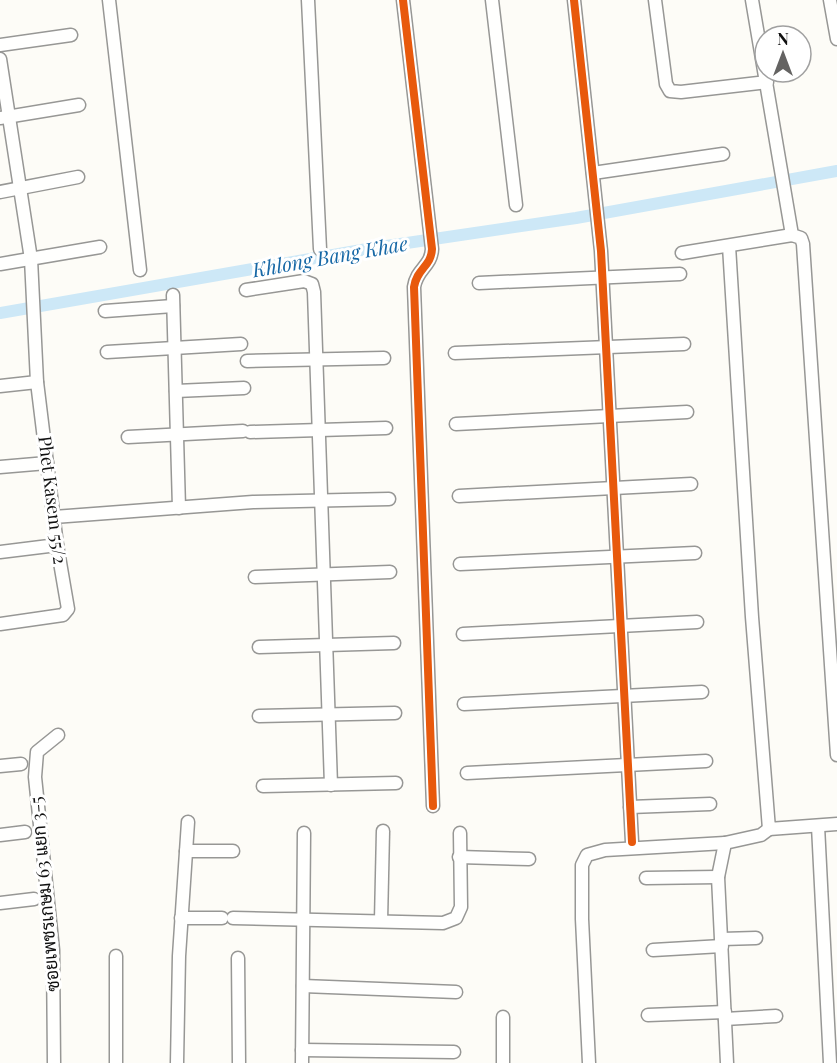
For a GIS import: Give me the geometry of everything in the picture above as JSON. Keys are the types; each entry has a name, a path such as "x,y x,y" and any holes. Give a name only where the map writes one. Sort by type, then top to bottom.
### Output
{"street":[{"path":"109,0 140,270"},
{"path":"308,0 320,249"},
{"path":"403,0 432,257 427,265 418,272 414,287 433,806"},
{"path":"492,0 516,205"},
{"path":"574,0 597,205 602,277 632,842"},
{"path":"655,0 666,84 670,91 681,92 753,84"},
{"path":"752,0 756,24"},
{"path":"830,0 837,39"},
{"path":"0,45 71,35"},
{"name":"Phet Kasem 55/2","path":"0,59 4,117 21,189 30,259 34,297 37,382 57,545 68,609 63,615 0,624"},
{"path":"767,84 792,235"},
{"path":"4,117 79,105"},
{"path":"593,173 723,154"},
{"path":"0,192 78,177"},
{"path":"682,253 792,235 801,238 837,755"},
{"path":"729,246 752,617 769,829"},
{"path":"0,264 100,247"},
{"path":"479,283 680,274"},
{"path":"246,290 304,281 312,284 314,292 331,784"},
{"path":"105,311 173,300 179,508"},
{"path":"107,352 241,344"},
{"path":"455,353 684,344"},
{"path":"247,361 384,358"},
{"path":"0,386 37,382"},
{"path":"176,391 244,388"},
{"path":"456,424 687,412"},
{"path":"128,437 386,428"},
{"path":"0,467 47,463"},
{"path":"459,496 691,484"},
{"path":"54,517 253,502 389,498"},
{"path":"0,552 57,545"},
{"path":"460,564 694,553"},
{"path":"255,577 390,573"},
{"path":"463,634 697,622"},
{"path":"259,647 394,643"},
{"path":"464,704 702,692"},
{"path":"259,716 395,713"},
{"name":"ซอยเพชรเกษม 63 แยก 3-5","path":"54,1063 53,950 35,777 37,752 58,735"},
{"path":"467,773 706,760"},
{"path":"0,766 21,764"},
{"path":"263,786 396,783"},
{"path":"630,807 710,804"},
{"path":"177,1063 179,956 188,822"},
{"path":"589,1063 582,920 582,865 587,855 605,850 725,843 762,835 769,829 837,824"},
{"path":"818,826 830,1063"},
{"path":"381,921 383,831"},
{"path":"0,835 25,832"},
{"path":"302,1063 304,833"},
{"path":"181,918 443,923 456,918 461,907 460,833"},
{"path":"725,843 718,878 727,1063"},
{"path":"186,851 233,851"},
{"path":"459,857 529,859"},
{"path":"646,878 718,878"},
{"path":"0,903 34,899"},
{"path":"653,950 756,938"},
{"path":"116,956 116,1063"},
{"path":"238,958 238,1063"},
{"path":"303,986 456,992"},
{"path":"648,1015 776,1016"},
{"path":"503,1017 503,1063"},
{"path":"302,1050 454,1052"}],"waterway":[{"name":"Khlong Bang Khae","path":"0,313 373,248 576,218 837,171"}],"cycle path":[{"path":"403,0 432,249 429,260 418,276 414,287 433,806"},
{"path":"574,0 601,251 632,842"}]}
